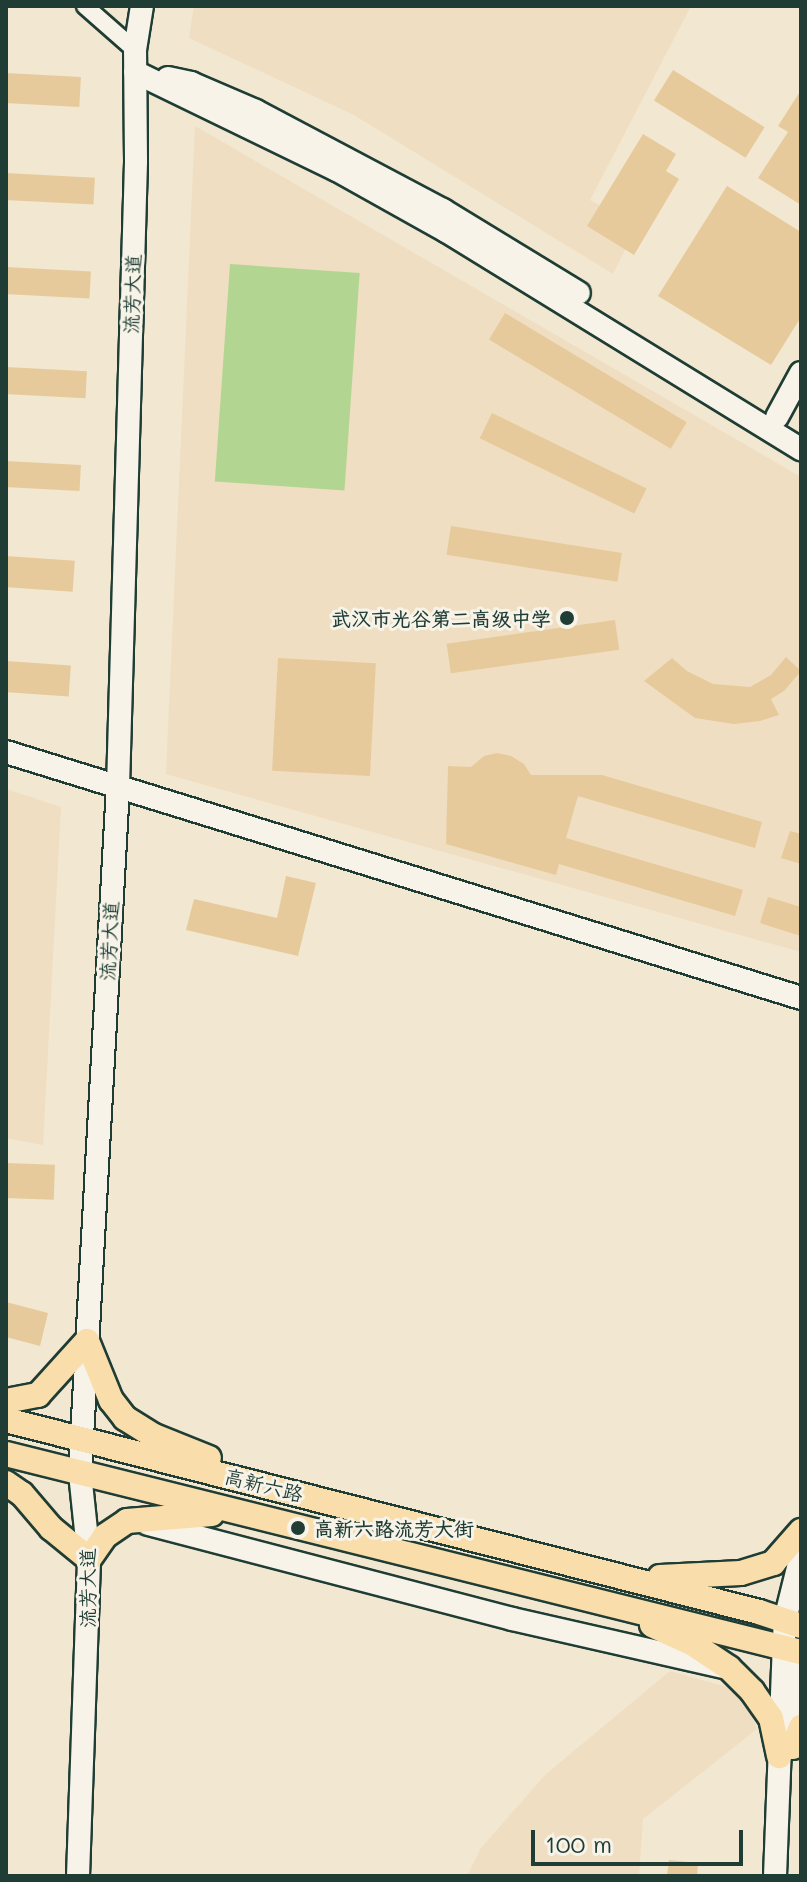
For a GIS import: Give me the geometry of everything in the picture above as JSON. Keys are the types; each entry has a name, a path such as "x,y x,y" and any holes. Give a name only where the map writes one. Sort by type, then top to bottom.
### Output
{"main road":[{"name":"流芳大道","path":"78,1876 89,1559 80,1473 118,787 136,161 135,61 142,6"},
{"path":"135,61 256,111 443,210 801,431"},
{"path":"135,61 446,231 801,449"},
{"path":"777,417 801,373"},
{"path":"6,752 801,998"},
{"path":"6,1401 38,1395 87,1341 111,1400 125,1418 154,1436 294,1493"},
{"name":"高新六路","path":"6,1420 793,1623"},
{"name":"高新六路","path":"6,1454 792,1649"},
{"path":"11,1489 89,1559 105,1536 127,1521 240,1513"},
{"path":"127,1521 172,1528 512,1619 729,1668"},
{"path":"617,1576 692,1577 741,1573 773,1563 801,1531"},
{"path":"790,1876 792,1649 801,1556"},
{"path":"607,1604 693,1644 729,1668 752,1691 791,1743"},
{"path":"775,1876 801,1669"}],"street":[{"path":"85,6 135,61"}],"shaded area":[{"path":"194,6 691,6 590,200 637,226 613,274 354,115 189,38"},
{"path":"195,126 801,477 801,952 166,774"},
{"path":"6,789 61,807 43,1145 6,1138"},
{"path":"670,1671 727,1687 748,1707 757,1729 643,1819 639,1876 467,1876 481,1848 545,1775"}],"green space":[{"path":"230,264 360,273 344,491 215,481"}],"building":[{"path":"673,70 765,127 746,158 654,101"},
{"path":"6,73 81,77 79,107 6,103"},
{"path":"801,90 801,205 758,178 788,132 778,126"},
{"path":"643,134 676,154 666,171 679,179 634,255 587,226"},
{"path":"6,173 95,178 93,205 6,200"},
{"path":"727,186 801,232 801,317 771,365 658,296"},
{"path":"6,267 91,271 89,298 6,294"},
{"path":"505,313 687,422 671,449 489,340"},
{"path":"6,367 87,371 85,398 6,394"},
{"path":"492,413 647,488 634,514 480,438"},
{"path":"6,461 81,465 80,491 6,487"},
{"path":"451,526 622,553 617,582 446,555"},
{"path":"6,556 75,561 73,592 6,587"},
{"path":"615,620 619,650 451,673 447,644"},
{"path":"786,657 801,671 784,691 771,699 779,715 760,721 734,724 695,718 644,681 672,658 687,671 713,684 750,687 771,675"},
{"path":"278,658 376,663 370,776 272,771"},
{"path":"6,661 71,666 69,696 6,692"},
{"path":"497,753 511,756 524,764 531,775 602,775 762,822 755,848 578,796 566,838 743,890 735,916 559,864 556,875 446,844 448,766 471,767 484,756"},
{"path":"790,831 801,834 801,864 781,858"},
{"path":"286,876 316,883 298,956 186,930 194,899 277,918"},
{"path":"768,897 801,907 801,936 760,923"},
{"path":"6,1163 55,1165 54,1200 6,1198"},
{"path":"6,1302 48,1313 40,1346 6,1337"},
{"path":"669,1860 698,1863 697,1876 667,1876"}],"place":[{"name":"武汉市光谷第二高级中学","path":"567,618"},
{"name":"高新六路流芳大街","path":"298,1528"}]}
